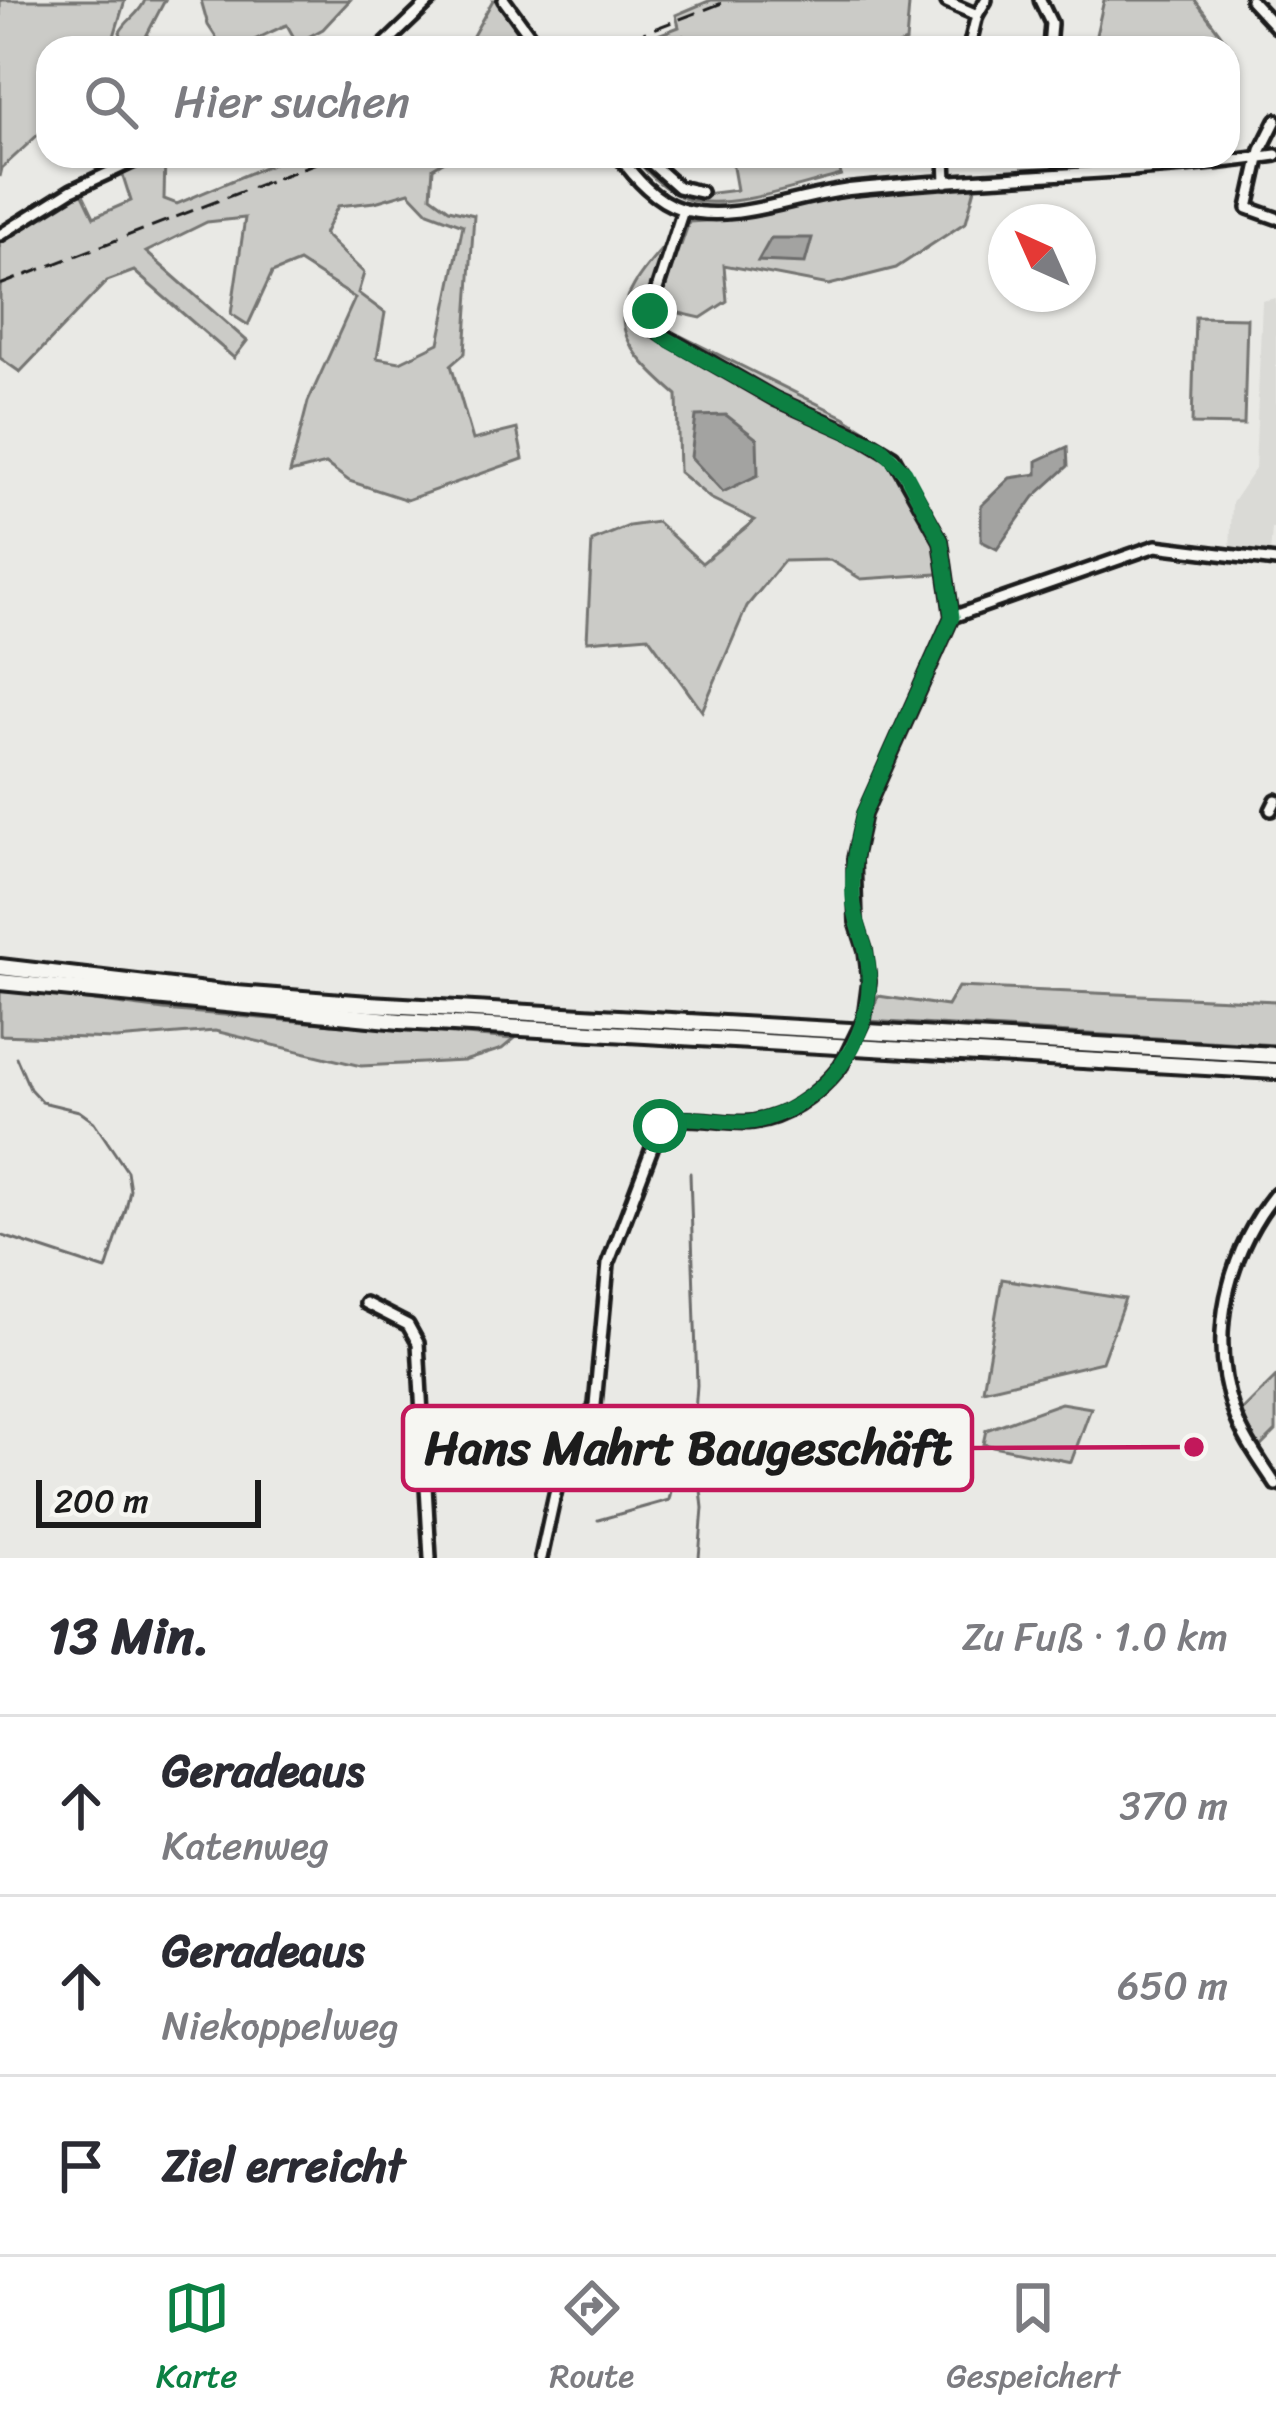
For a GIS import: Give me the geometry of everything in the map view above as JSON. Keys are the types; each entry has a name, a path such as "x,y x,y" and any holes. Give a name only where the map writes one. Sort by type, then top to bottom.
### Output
{"highway":[{"path":"0,967 223,993 369,1004 1276,1055"},
{"path":"0,982 400,1021 1276,1071"}],"street":[{"path":"394,36 431,0"},
{"path":"504,0 530,36"},
{"path":"972,36 976,15 986,0"},
{"path":"1040,0 1051,23 1050,36"},
{"path":"1251,0 1276,27"},
{"path":"947,2 976,15"},
{"path":"1276,120 1259,157 1248,208 1276,218"},
{"path":"1240,159 1276,155"},
{"path":"0,235 119,168"},
{"path":"630,168 653,194 683,210 735,211 827,192 1121,168"},
{"path":"657,168 678,187 701,192"},
{"path":"945,168 946,182"},
{"path":"541,1558 559,1476 595,1405 608,1264 660,1126 677,1118 752,1122 772,1117 823,1087 841,1066 865,1019 869,981 866,950 856,922 854,859 863,814 952,617 941,541 893,457 863,438 775,399 656,331 650,311 683,210"},
{"path":"952,617 1156,546 1276,561"},
{"path":"1276,1193 1259,1214 1235,1263 1226,1295 1222,1347 1235,1416 1276,1485"},
{"path":"365,1303 407,1324 418,1342 430,1558"}],"shaded area":[{"path":"0,0 125,0 114,36 36,36 36,137 2,168 0,177"},
{"path":"145,0 165,0 146,36 122,36 126,23"},
{"path":"201,0 350,0 310,36 293,36 287,25 263,36 215,36"},
{"path":"495,0 523,36 473,36"},
{"path":"711,0 905,0 909,5 906,36 655,36 679,27 676,15"},
{"path":"1104,0 1195,0 1222,36 1096,36"},
{"path":"135,168 165,168 164,199 177,204 262,168 433,168 431,196 449,209 474,215 465,353 451,365 473,440 517,429 523,459 407,500 349,481 326,464 290,473 308,402 355,298 299,262 272,273 248,325 231,314 245,218 207,222 146,252 247,341 234,358 134,271 107,281 20,372 0,358 0,241 81,190 94,217 131,201 122,173","holes":["409,192 428,212 463,225 439,343 400,362 377,358 385,313 358,293 364,273 324,234 338,206"]},
{"path":"644,168 663,168 680,183 678,189 697,195 737,190 733,168 839,168 841,175 762,196 701,202 669,190"},
{"path":"976,184 966,222 896,268 829,285 724,265 727,301 701,318 657,308 659,325 844,417 898,451 947,539 952,573 861,579 830,560 784,561 747,606 702,711 648,636 587,641 592,541 629,526 657,522 702,563 755,520 710,498 679,472 677,395 637,355 627,337 623,321 634,285 669,241 681,245 689,222 735,219 842,194"},
{"path":"771,238 812,238 805,263 758,261"},
{"path":"1276,298 1276,529 1272,529 1270,555 1230,549 1232,503 1255,469 1262,301"},
{"path":"1195,317 1247,318 1244,425 1192,424"},
{"path":"726,415 757,439 758,475 723,492 691,457 696,416"},
{"path":"1067,447 1068,466 1034,497 997,549 981,541 981,506 1010,478 1037,474 1037,461"},
{"path":"958,987 1276,1001 1276,1045 868,1021 878,996 947,1006"},
{"path":"0,989 164,1010 514,1039 502,1049 464,1061 361,1066 215,1031 116,1039 0,1035"},
{"path":"1002,1279 1125,1299 1102,1362 983,1390"},
{"path":"1276,1377 1276,1431 1260,1447 1240,1413"},
{"path":"1061,1403 1091,1408 1071,1462 983,1444 986,1430"}],"waterway":[{"path":"0,1235 106,1270 130,1190 127,1171 94,1122 79,1111 42,1102 30,1089 16,1057"},
{"path":"690,1173 697,1385 694,1426 703,1508 699,1558"},
{"path":"620,1426 678,1438 677,1463 694,1461"},
{"path":"598,1520 669,1500 677,1463"}],"railway":[{"path":"636,36 730,0"},
{"path":"0,285 303,168"}],"place":[{"name":"Hans Mahrt Baugeschäft","path":"1194,1447"}],"route":[{"path":"650,311 652,324 663,337 893,457 941,541 952,617 863,814 857,838 853,893 869,981 865,1019 856,1042 823,1087 787,1111 752,1122 677,1118 660,1126"}]}
